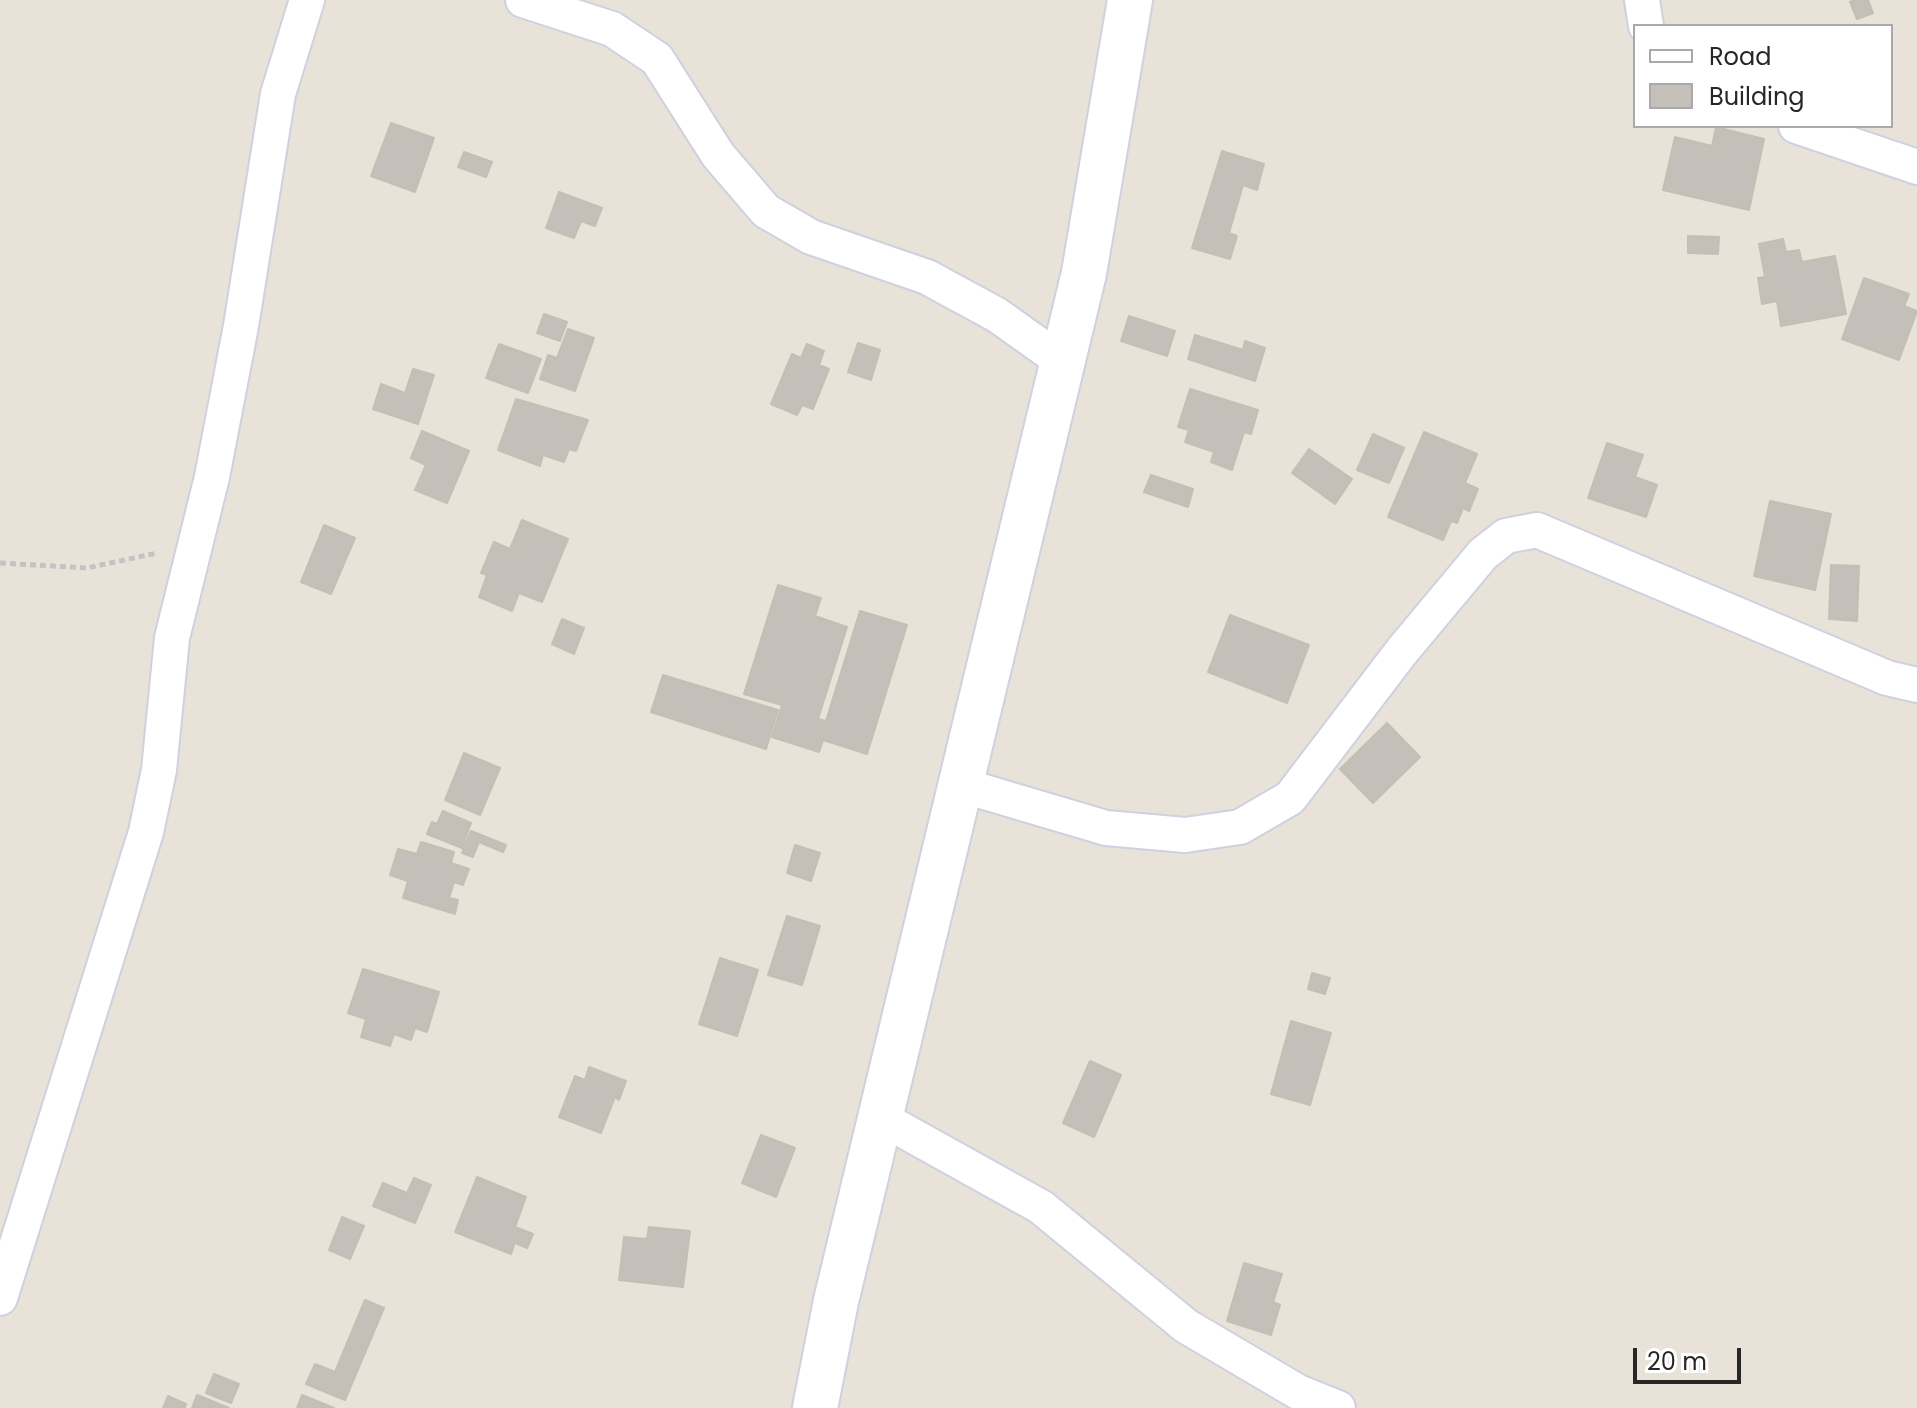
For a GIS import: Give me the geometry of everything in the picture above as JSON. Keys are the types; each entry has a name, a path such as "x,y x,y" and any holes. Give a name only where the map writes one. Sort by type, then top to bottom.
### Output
{"main road":[{"path":"815,1408 836,1301 1084,273 1130,0"}],"street":[{"path":"0,1298 146,832 159,770 172,638 212,477 241,326 278,94 307,0"},
{"path":"523,0 612,29 657,59 718,155 766,211 811,237 927,277 997,315 1063,362"},
{"path":"1642,0 1646,24"},
{"path":"1802,128 1917,167"},
{"path":"961,785 1106,828 1185,835 1240,827 1290,798 1402,651 1483,554 1506,536 1537,530 1887,678 1917,685"},
{"path":"881,1118 1041,1207 1186,1326 1298,1392 1338,1408"}],"path":[{"path":"0,563 87,568 194,543"}],"building":[{"path":"1868,0 1873,13 1857,19 1850,2"},
{"path":"391,123 434,138 415,192 371,176"},
{"path":"1716,128 1764,139 1749,210 1663,190 1675,137 1712,146"},
{"path":"1222,151 1264,164 1257,190 1243,185 1229,233 1237,236 1230,259 1192,248"},
{"path":"464,152 492,162 486,177 458,167"},
{"path":"559,192 602,208 595,226 581,221 574,238 546,228"},
{"path":"1688,236 1719,237 1718,254 1688,253"},
{"path":"1783,239 1786,252 1799,250 1802,262 1835,256 1846,314 1781,326 1777,301 1762,304 1758,278 1765,277 1759,244"},
{"path":"1864,278 1909,294 1904,306 1917,311 1899,360 1842,339"},
{"path":"544,314 567,322 560,341 537,333"},
{"path":"1129,316 1175,331 1167,356 1121,341"},
{"path":"568,329 594,338 575,391 540,379 548,355 557,358"},
{"path":"1195,335 1243,350 1245,341 1265,348 1255,381 1188,359"},
{"path":"858,343 880,350 871,380 848,372"},
{"path":"499,344 541,359 528,393 486,378"},
{"path":"807,344 824,351 819,365 829,369 813,409 802,405 797,415 771,404 792,354 801,358"},
{"path":"413,369 434,375 418,424 373,409 381,384 405,393"},
{"path":"1190,389 1258,410 1251,434 1244,432 1232,470 1211,462 1214,452 1185,442 1189,430 1178,427"},
{"path":"516,399 588,420 576,451 569,449 564,462 543,455 540,466 498,450"},
{"path":"422,431 469,451 447,503 415,490 426,465 411,458"},
{"path":"1424,432 1477,454 1465,483 1478,489 1469,511 1463,508 1457,523 1451,521 1443,540 1388,517"},
{"path":"1373,434 1404,448 1389,483 1357,470"},
{"path":"1607,443 1643,455 1635,477 1657,485 1646,517 1588,498"},
{"path":"1309,449 1352,479 1335,504 1292,473"},
{"path":"1151,475 1193,489 1188,507 1144,492"},
{"path":"1770,501 1831,514 1815,590 1754,576"},
{"path":"522,520 568,539 542,602 519,593 512,611 479,597 487,575 481,573 494,542 510,549"},
{"path":"324,525 355,538 331,594 301,582"},
{"path":"1831,565 1859,566 1857,621 1829,619"},
{"path":"778,585 821,598 815,616 847,627 818,719 826,721 860,611 907,625 867,754 823,740 819,752 772,737 782,705 744,694"},
{"path":"1230,615 1309,645 1287,703 1208,672"},
{"path":"562,619 584,628 574,654 552,644"},
{"path":"663,675 778,710 766,749 651,712"},
{"path":"1387,723 1420,757 1373,803 1340,769"},
{"path":"464,753 500,768 480,815 445,800"},
{"path":"443,811 471,823 462,848 427,834 432,822 437,824"},
{"path":"471,831 506,845 503,852 479,842 473,857 462,853"},
{"path":"421,842 454,852 451,863 469,869 463,885 454,882 449,898 458,900 455,914 403,898 408,881 390,875 398,849 417,854"},
{"path":"795,845 820,853 811,881 787,873"},
{"path":"787,916 820,926 802,985 768,975"},
{"path":"720,958 758,970 737,1036 699,1024"},
{"path":"363,969 439,992 427,1032 415,1028 411,1040 394,1034 390,1046 361,1037 366,1019 348,1013"},
{"path":"1312,973 1330,978 1325,994 1308,989"},
{"path":"1291,1021 1331,1033 1310,1105 1271,1094"},
{"path":"1090,1061 1121,1075 1094,1137 1063,1123"},
{"path":"589,1067 626,1081 619,1100 615,1097 601,1133 559,1117 575,1076 585,1080"},
{"path":"761,1135 795,1148 776,1197 742,1183"},
{"path":"477,1177 526,1197 515,1227 533,1234 527,1248 515,1243 511,1254 455,1232"},
{"path":"414,1178 431,1185 415,1223 373,1206 383,1183 407,1193"},
{"path":"342,1217 364,1226 350,1259 329,1250"},
{"path":"649,1227 690,1231 683,1287 619,1280 624,1237 647,1239"},
{"path":"1244,1263 1282,1274 1273,1302 1280,1305 1271,1335 1227,1321"},
{"path":"365,1300 384,1308 345,1400 306,1384 315,1364 335,1372"},
{"path":"214,1374 239,1384 231,1403 206,1393"},
{"path":"197,1395 229,1408 192,1408"},
{"path":"302,1395 334,1408 297,1408"},
{"path":"168,1396 186,1404 185,1408 163,1408"}]}
